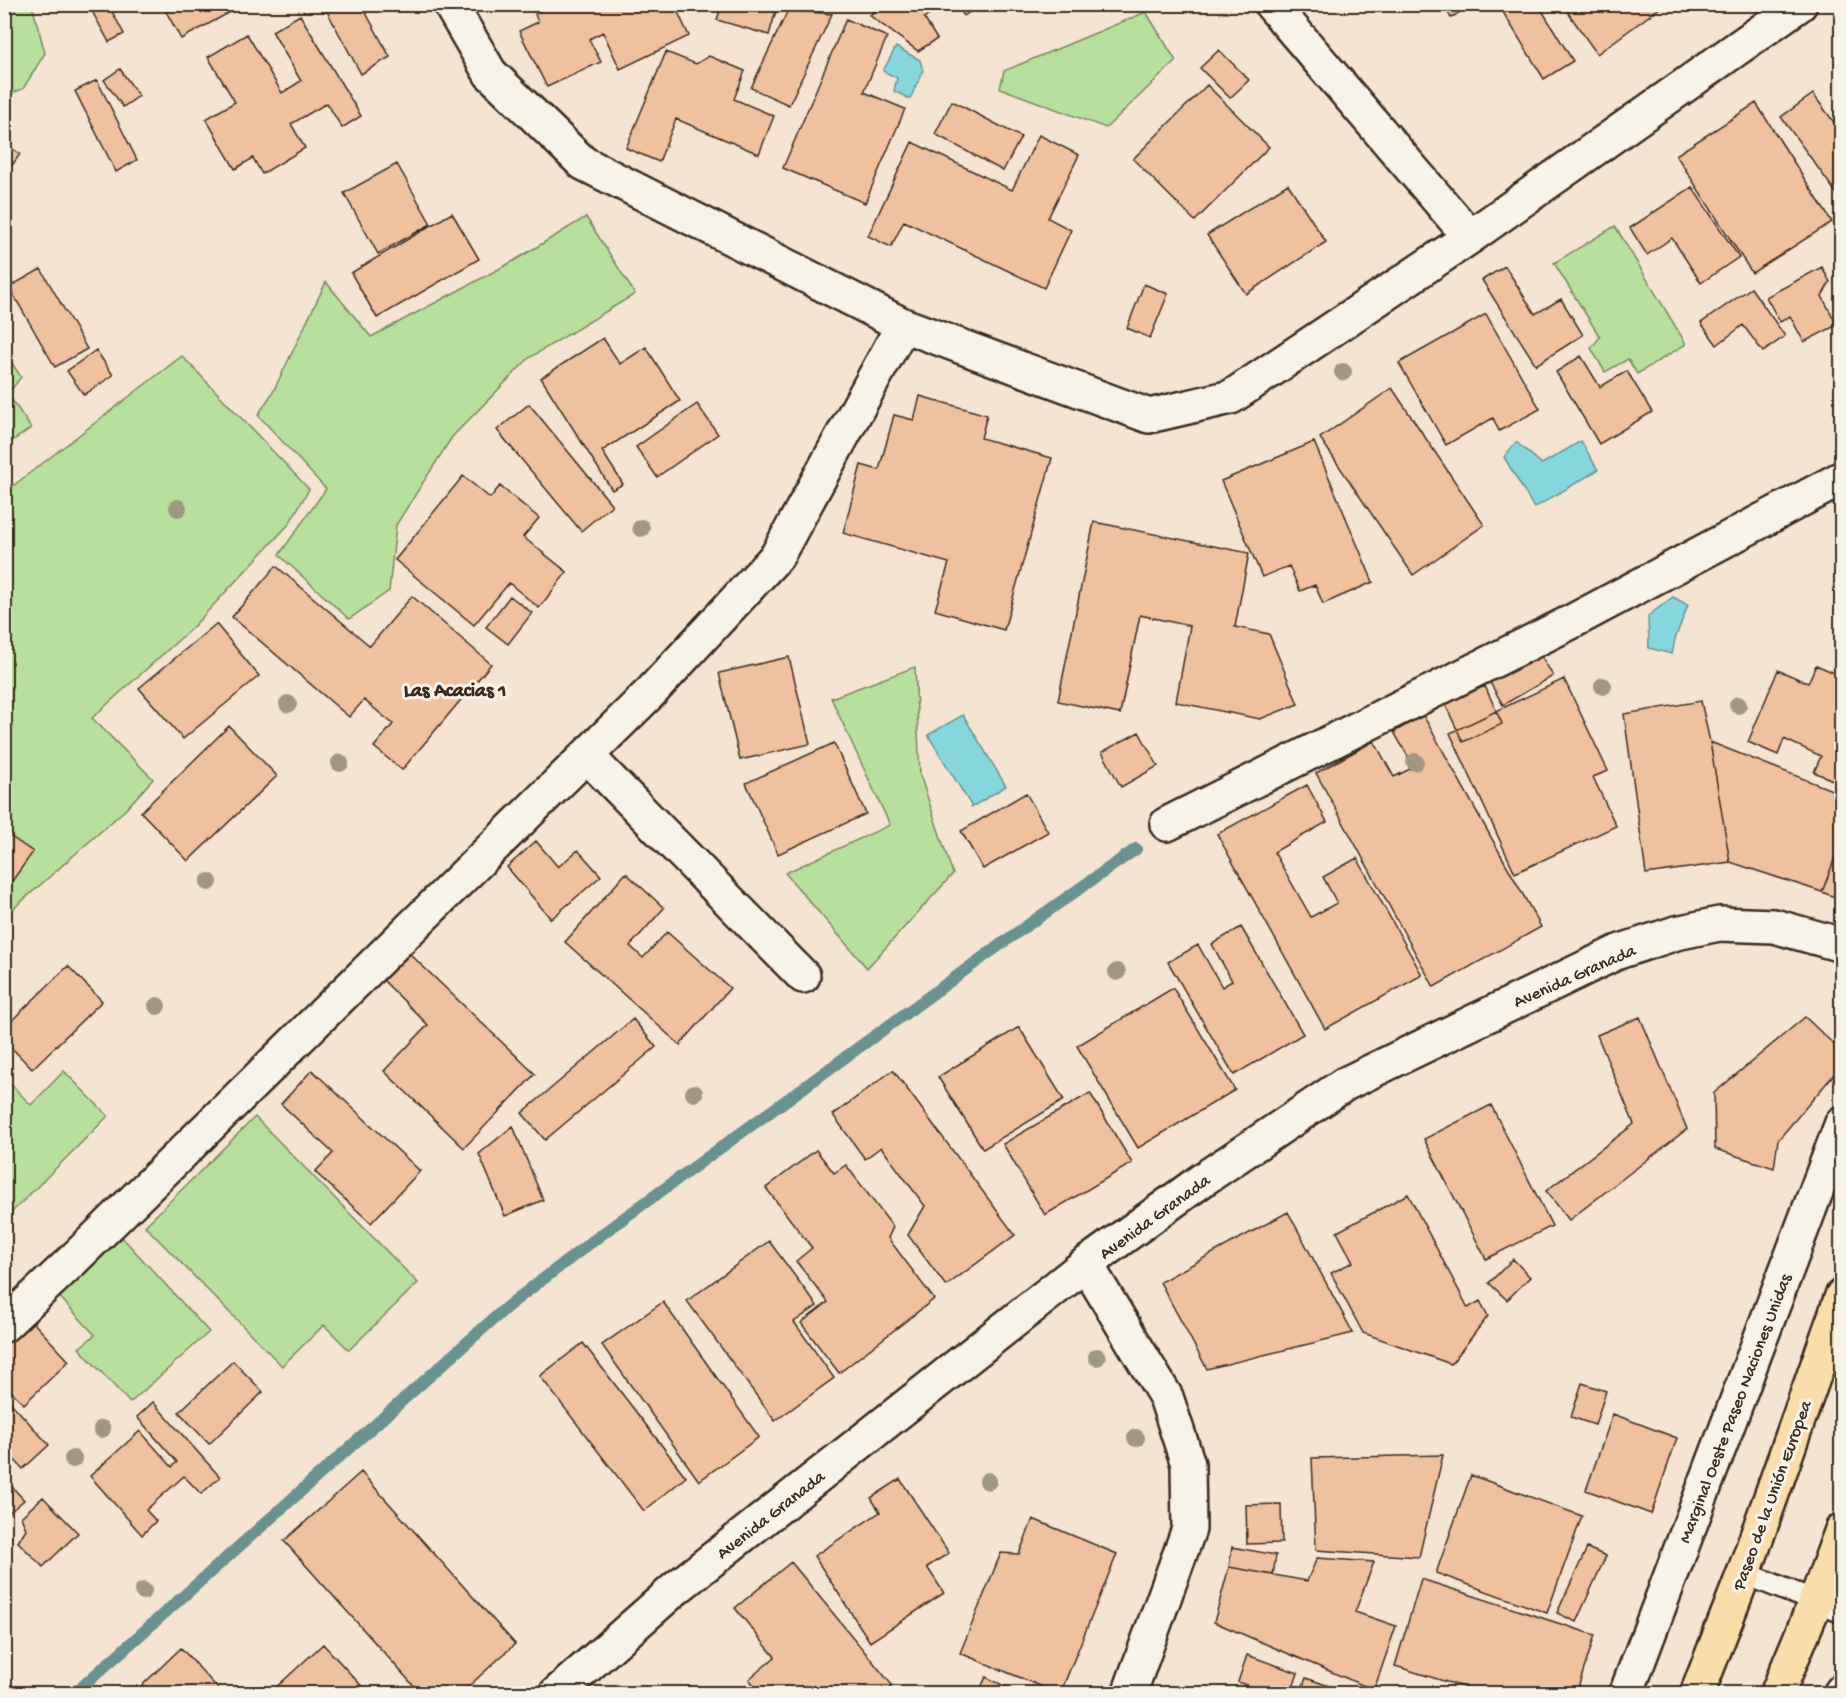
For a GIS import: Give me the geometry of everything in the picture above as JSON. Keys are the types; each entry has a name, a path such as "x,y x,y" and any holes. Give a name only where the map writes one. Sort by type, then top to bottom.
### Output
{"highway":[{"name":"Paseo de la Unión Europea","path":"1697,1694 1744,1573 1842,1296"},
{"path":"1777,1694 1828,1607 1842,1530"}],"street":[{"path":"450,4 490,73 583,163 903,325 1149,416 1231,397 1470,237 1800,4"},
{"path":"1272,4 1470,237"},
{"path":"4,1325 587,756 652,691 777,556 903,325"},
{"path":"1167,824 1571,622 1842,478"},
{"path":"587,756 803,976"},
{"name":"Avenida Granada","path":"556,1694 675,1589 1086,1264 1205,1178 1345,1084 1618,952 1676,933 1719,924 1774,926 1842,945"},
{"name":"Marginal Oeste Paseo Naciones Unidas","path":"1626,1694 1842,1123"},
{"path":"1086,1264 1166,1397 1188,1464 1189,1529 1129,1694"}],"lane":[{"path":"1744,1573 1828,1607"}],"green space":[{"path":"5,4 32,5 45,53 23,89 5,96"},
{"path":"1146,12 1176,61 1106,128 1000,88 1004,71"},
{"path":"586,217 635,294 529,358 452,437 396,525 389,591 349,619 279,555 326,489 258,415 273,392 326,282 371,337 512,262"},
{"path":"1615,226 1686,344 1637,374 1628,359 1605,372 1591,348 1600,337 1554,263"},
{"path":"4,351 21,377 8,394 31,428 5,446"},
{"path":"182,356 309,489 289,524 192,628 92,718 153,779 125,810 5,916 5,492"},
{"path":"915,667 920,775 953,874 867,968 785,873 890,825 831,698"},
{"path":"64,1071 108,1116 5,1219 5,1078 31,1105"},
{"path":"255,1117 418,1283 349,1350 324,1325 282,1366 145,1226"},
{"path":"120,1235 209,1332 130,1403 79,1348 95,1335 58,1295"}],"water":[{"path":"896,47 920,60 923,71 910,99 894,91 897,78 883,71"},
{"path":"1581,441 1598,470 1534,508 1504,457 1516,442 1542,464"},
{"path":"1673,597 1688,605 1675,639 1672,654 1649,648 1648,616"},
{"path":"963,715 1006,786 972,807 928,735"}],"building":[{"path":"88,4 108,4 124,34 109,42"},
{"path":"162,4 245,4 181,39"},
{"path":"323,4 361,4 390,57 361,74"},
{"path":"553,4 674,4 689,36 620,69 603,32 589,39 601,62 547,87 519,31 538,22 535,14"},
{"path":"778,4 769,35 717,20 720,10"},
{"path":"888,4 946,4 924,18 937,39 918,51 869,15"},
{"path":"956,4 981,4 964,16"},
{"path":"1443,4 1472,4 1451,18"},
{"path":"1498,4 1538,4 1573,61 1544,79"},
{"path":"1562,4 1665,4 1597,54"},
{"path":"788,10 832,14 789,105 751,88"},
{"path":"300,15 361,116 342,128 327,103 291,124 305,148 262,174 253,158 235,169 206,119 235,102 208,57 247,34 282,93 301,81 272,31"},
{"path":"846,19 887,37 864,92 905,109 865,203 783,168"},
{"path":"1219,50 1249,80 1230,98 1200,68"},
{"path":"666,52 696,64 709,56 745,71 734,99 774,116 759,154 676,119 659,162 626,148"},
{"path":"120,69 139,96 123,107 104,80"},
{"path":"97,80 137,160 116,172 75,91"},
{"path":"1207,85 1269,147 1195,221 1133,159"},
{"path":"1813,94 1842,133 1842,201 1781,117"},
{"path":"952,101 1021,137 1003,171 935,134"},
{"path":"1756,103 1832,222 1752,273 1676,155"},
{"path":"1039,135 1079,155 1048,218 1071,230 1044,288 904,221 891,247 868,236 912,142 1012,190"},
{"path":"4,143 20,154 4,177"},
{"path":"397,164 431,224 378,254 344,193"},
{"path":"1288,184 1326,242 1246,294 1207,235"},
{"path":"1692,187 1739,257 1701,283 1672,238 1647,255 1630,228"},
{"path":"452,213 479,259 377,318 351,273"},
{"path":"1505,266 1535,314 1561,299 1583,335 1536,365 1482,280"},
{"path":"1822,267 1830,282 1822,296 1837,325 1804,342 1790,316 1780,322 1766,297"},
{"path":"41,269 87,349 55,367 9,287"},
{"path":"1144,284 1168,294 1150,338 1127,328"},
{"path":"1751,288 1785,336 1763,352 1743,325 1717,345 1701,323"},
{"path":"1486,314 1540,409 1499,431 1493,418 1446,445 1399,363"},
{"path":"603,338 620,364 646,347 680,401 602,451 623,484 612,490 541,378"},
{"path":"96,350 113,375 84,395 67,371"},
{"path":"1581,356 1600,387 1627,371 1652,412 1599,444 1556,372"},
{"path":"1392,388 1484,525 1413,575 1320,438"},
{"path":"920,396 987,415 981,438 1052,458 1004,630 935,610 949,563 843,533 861,465 879,470 894,415 914,420"},
{"path":"529,404 612,505 581,531 497,430"},
{"path":"697,404 718,434 657,477 636,447"},
{"path":"1314,442 1373,582 1323,604 1315,585 1300,591 1289,566 1262,577 1221,481"},
{"path":"463,476 490,498 500,486 539,518 523,537 567,572 539,608 509,583 474,625 395,560"},
{"path":"1094,522 1249,553 1235,627 1269,634 1298,704 1260,719 1176,702 1190,626 1140,615 1120,714 1058,701"},
{"path":"276,566 370,646 412,596 491,664 402,770 374,747 393,724 364,700 349,717 232,617"},
{"path":"510,596 532,613 508,644 486,627"},
{"path":"216,624 259,676 183,739 139,688"},
{"path":"1534,643 1553,676 1503,705 1484,672"},
{"path":"789,657 810,744 740,760 719,673"},
{"path":"1816,665 1842,676 1842,784 1814,772 1821,756 1784,739 1778,755 1748,742 1778,670 1808,683"},
{"path":"1564,679 1608,771 1593,777 1616,826 1515,873 1450,733"},
{"path":"1485,686 1502,724 1463,742 1445,704"},
{"path":"1701,701 1730,862 1646,874 1624,714"},
{"path":"1423,715 1541,927 1434,987 1316,773 1374,741 1394,777 1414,767 1394,732"},
{"path":"229,726 277,776 188,861 141,812"},
{"path":"1139,732 1158,766 1121,787 1102,752"},
{"path":"1710,742 1842,794 1842,839 1822,892 1730,862"},
{"path":"834,743 866,814 778,854 746,783"},
{"path":"1307,785 1327,822 1274,852 1311,917 1337,903 1323,877 1357,858 1422,975 1325,1029 1217,834"},
{"path":"1026,793 1048,832 983,869 961,831"},
{"path":"4,832 33,852 10,884 4,880"},
{"path":"1842,839 1842,900 1822,892"},
{"path":"536,841 558,867 578,850 601,876 551,919 507,867"},
{"path":"626,873 664,908 630,946 643,958 667,932 730,988 680,1045 565,942"},
{"path":"1241,927 1303,1034 1234,1075 1168,962 1198,945 1222,987 1232,981 1212,944"},
{"path":"409,953 535,1074 464,1148 384,1071 428,1025 383,980"},
{"path":"68,966 102,1001 32,1069 4,1040 4,1028"},
{"path":"1173,988 1235,1090 1138,1148 1077,1046"},
{"path":"1640,1017 1687,1129 1569,1220 1546,1191 1634,1124 1597,1035"},
{"path":"1805,1017 1842,1052 1842,1065 1778,1140 1774,1168 1715,1149 1714,1093"},
{"path":"633,1019 656,1047 545,1140 522,1113"},
{"path":"1019,1027 1064,1100 983,1149 938,1077"},
{"path":"312,1070 420,1171 371,1223 315,1172 333,1153 281,1104"},
{"path":"893,1070 1015,1235 946,1286 908,1235 925,1206 881,1147 865,1159 833,1115"},
{"path":"1090,1093 1132,1163 1045,1215 1003,1144"},
{"path":"1491,1105 1552,1226 1486,1259 1424,1139"},
{"path":"513,1126 543,1200 505,1216 479,1154"},
{"path":"816,1150 834,1173 846,1165 893,1227 888,1238 934,1299 839,1373 801,1323 828,1302 796,1261 812,1248 766,1188"},
{"path":"1408,1194 1468,1308 1480,1301 1488,1316 1451,1364 1363,1333 1331,1273 1353,1262 1337,1232"},
{"path":"1288,1212 1353,1333 1207,1369 1160,1282"},
{"path":"769,1241 817,1306 794,1322 834,1378 775,1421 687,1301"},
{"path":"1513,1259 1530,1277 1507,1300 1489,1283"},
{"path":"663,1302 759,1437 699,1481 602,1345"},
{"path":"31,1320 69,1361 24,1404 4,1384 4,1345"},
{"path":"583,1343 686,1477 644,1511 540,1376"},
{"path":"233,1361 263,1392 209,1444 179,1412"},
{"path":"1582,1383 1606,1391 1595,1425 1571,1417"},
{"path":"153,1402 220,1477 201,1494 184,1476 146,1510 156,1521 142,1535 90,1476 140,1431 172,1467 177,1462 137,1417"},
{"path":"11,1403 49,1445 23,1469 4,1449 4,1410"},
{"path":"1613,1414 1677,1438 1651,1514 1586,1490"},
{"path":"1443,1455 1419,1557 1316,1550 1312,1458"},
{"path":"361,1472 515,1644 460,1694 421,1694 284,1541"},
{"path":"1471,1475 1582,1516 1547,1613 1436,1573"},
{"path":"4,1478 24,1500 4,1517"},
{"path":"900,1479 949,1553 927,1567 944,1593 870,1642 814,1556 880,1512 871,1498"},
{"path":"43,1497 78,1533 43,1567 18,1542 26,1529 21,1517"},
{"path":"1281,1504 1282,1543 1247,1544 1246,1505"},
{"path":"1033,1519 1117,1554 1060,1694 960,1653 1001,1553 1019,1554"},
{"path":"1232,1547 1276,1555 1273,1575 1229,1567"},
{"path":"1587,1548 1606,1556 1576,1622 1557,1613"},
{"path":"1317,1558 1374,1562 1355,1612 1396,1626 1374,1690 1214,1622 1229,1567 1307,1581"},
{"path":"791,1562 892,1685 887,1694 761,1694 749,1679 775,1657 735,1608"},
{"path":"1421,1579 1595,1635 1576,1694 1486,1694 1395,1666"},
{"path":"323,1644 369,1694 269,1694"},
{"path":"181,1648 223,1694 133,1694"},
{"path":"1247,1655 1298,1673 1291,1694 1269,1694 1238,1682"},
{"path":"986,1677 1020,1694 978,1694"},
{"path":"1306,1678 1352,1694 1300,1694"}],"waterway":[{"path":"74,1694 508,1306 602,1234 1008,939 1136,849"}],"district":[{"name":"Las Acacias 1","path":"455,689"}]}
